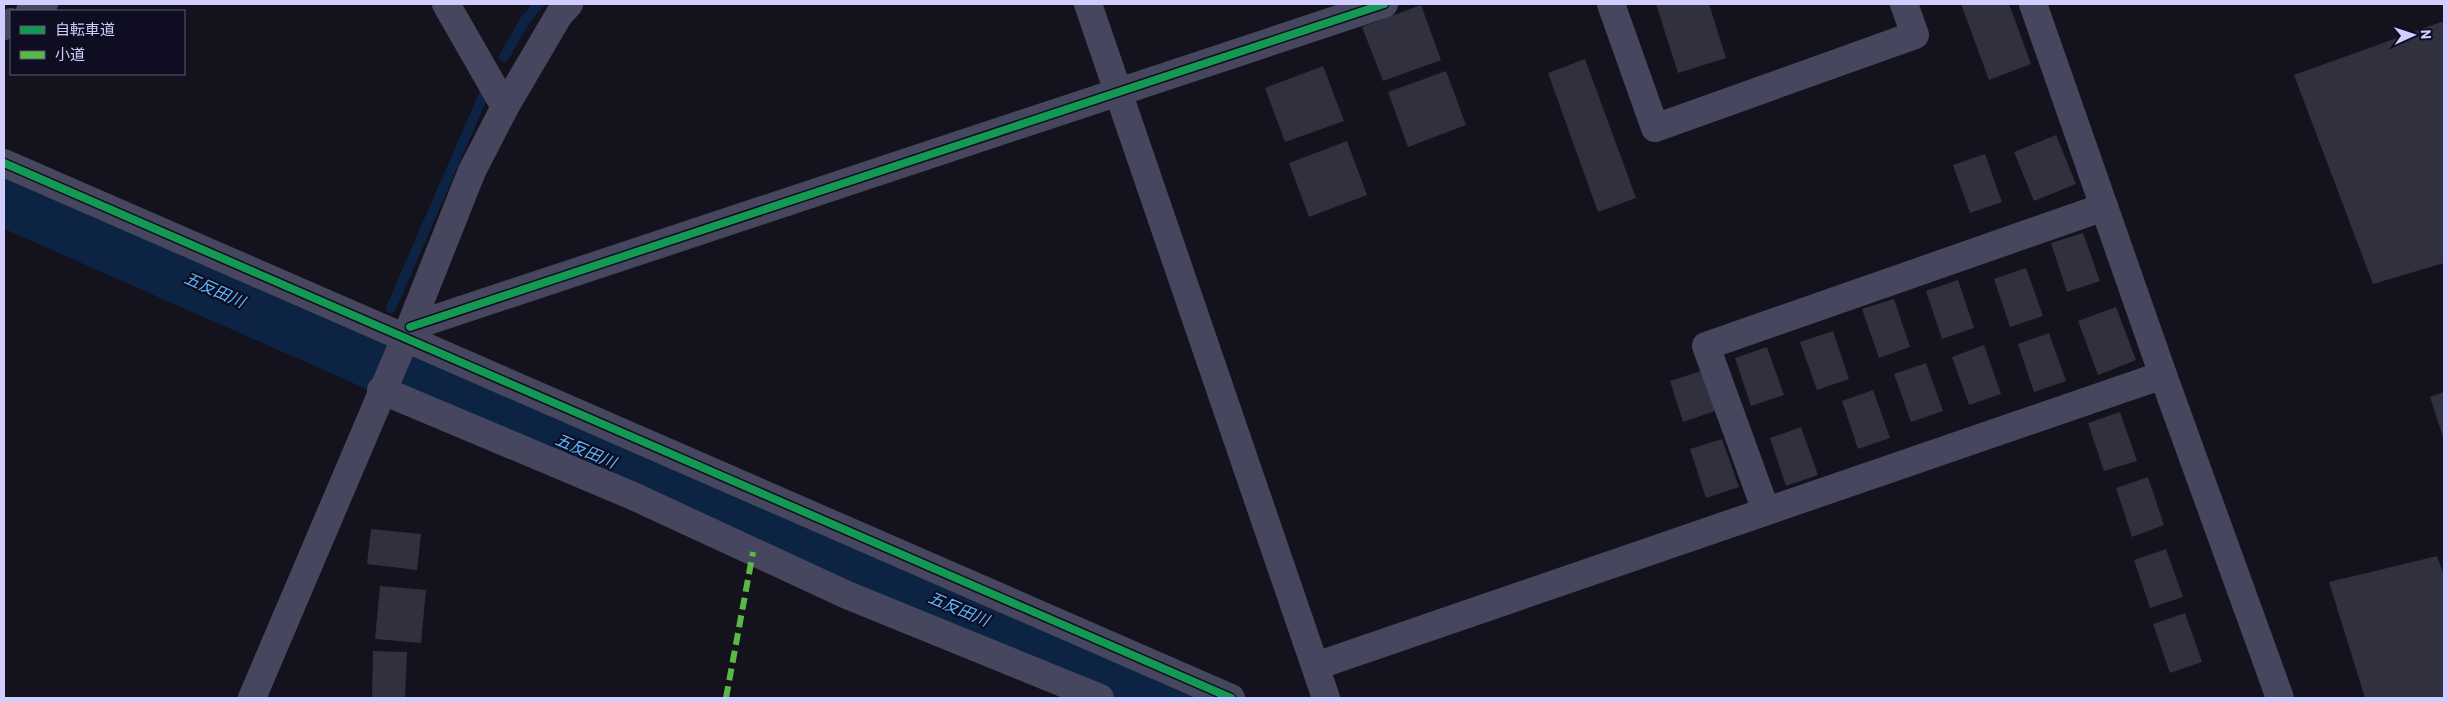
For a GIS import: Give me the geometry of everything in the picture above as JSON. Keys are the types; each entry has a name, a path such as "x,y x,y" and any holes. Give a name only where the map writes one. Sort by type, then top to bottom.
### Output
{"street":[{"path":"32,10 44,4"},
{"path":"446,4 505,107"},
{"path":"252,698 406,335 472,171 505,107 559,15 569,4"},
{"path":"1088,4 1326,698"},
{"path":"406,335 1119,92 1384,4"},
{"path":"1611,4 1655,128 1915,35 1904,4"},
{"path":"2033,4 2163,374 2280,698"},
{"path":"4,163 406,335 1231,698"},
{"path":"1766,512 1706,346 2104,207"},
{"path":"1316,666 2163,374"},
{"path":"382,389 633,496 847,595 1100,698"}],"building":[{"path":"1656,4 1709,4 1726,58 1678,73"},
{"path":"1961,4 2009,4 2031,64 1989,80"},
{"path":"1421,5 1441,60 1383,81 1362,27"},
{"path":"2444,21 2444,263 2373,284 2294,75"},
{"path":"1585,59 1636,198 1598,212 1548,73"},
{"path":"1323,66 1344,121 1285,142 1265,88"},
{"path":"1446,71 1466,125 1408,147 1388,92"},
{"path":"2056,135 2076,184 2034,201 2014,152"},
{"path":"1347,141 1367,195 1309,217 1289,163"},
{"path":"1985,154 2002,202 1970,213 1953,165"},
{"path":"2083,233 2100,281 2067,292 2051,243"},
{"path":"2026,268 2043,316 2010,327 1994,279"},
{"path":"1958,280 1974,328 1942,339 1926,291"},
{"path":"1894,299 1910,347 1879,358 1862,309"},
{"path":"2116,307 2136,360 2098,375 2078,321"},
{"path":"1833,331 1849,379 1817,390 1800,342"},
{"path":"2049,333 2066,381 2034,392 2018,344"},
{"path":"1984,345 2001,394 1969,405 1952,357"},
{"path":"1767,347 1784,395 1751,406 1735,358"},
{"path":"1926,363 1943,411 1911,422 1894,374"},
{"path":"1701,371 1715,411 1683,422 1670,381"},
{"path":"1873,390 1890,438 1858,449 1842,401"},
{"path":"2444,392 2444,440 2430,397"},
{"path":"2120,412 2137,461 2104,471 2088,423"},
{"path":"1801,427 1818,475 1786,486 1770,438"},
{"path":"1722,439 1739,487 1706,498 1690,449"},
{"path":"2148,477 2164,525 2132,537 2116,488"},
{"path":"371,529 421,534 417,570 367,564"},
{"path":"2166,549 2183,597 2150,608 2134,560"},
{"path":"2437,556 2444,575 2444,698 2365,698 2329,582"},
{"path":"380,586 426,590 421,643 375,639"},
{"path":"2185,613 2202,662 2170,673 2153,624"},
{"path":"373,651 407,652 405,698 372,697"}],"waterway":[{"path":"504,57 525,20 539,4"},
{"path":"391,308 483,96"},
{"name":"五反田川","path":"4,195 468,400 1171,698"},
{"path":"370,356 375,346"}],"marked path":[{"path":"726,698 753,552"}],"cycle path":[{"path":"410,327 1384,4"},
{"path":"4,163 1231,698"}]}
